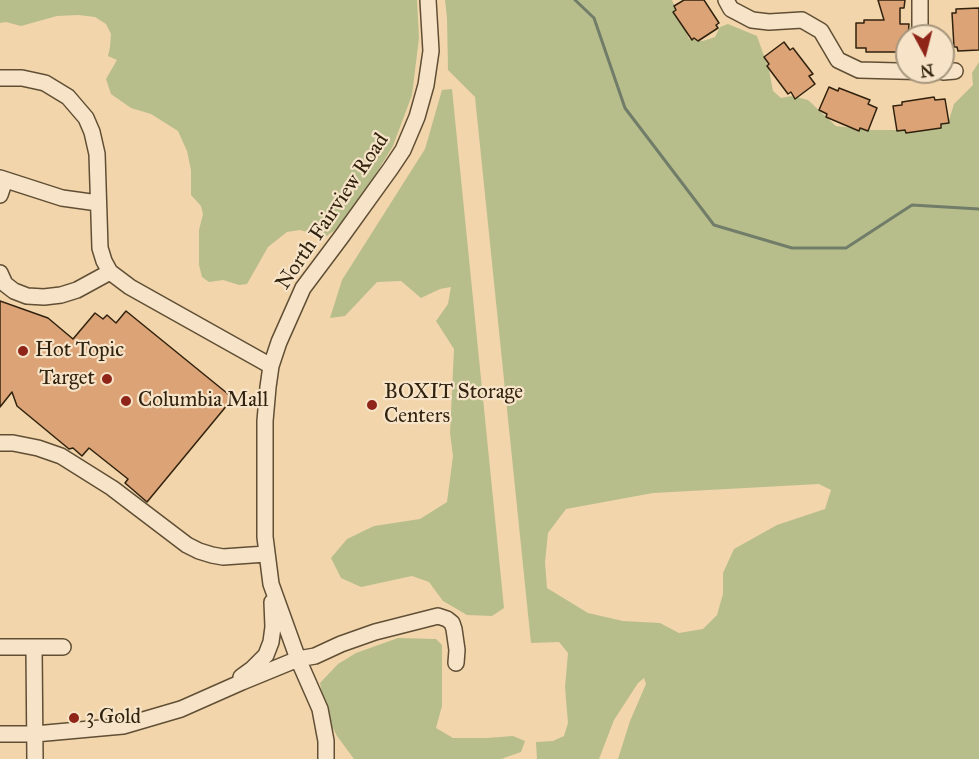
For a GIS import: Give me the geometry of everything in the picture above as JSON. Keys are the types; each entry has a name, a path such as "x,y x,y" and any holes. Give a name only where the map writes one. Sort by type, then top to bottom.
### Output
{"street":[{"name":"North Fairview Road","path":"326,759 326,741 320,709 298,659 271,584 266,554 265,420 271,366 303,288 403,150 417,117 426,85 431,51 428,0"},
{"path":"726,0 731,9 752,20 769,22 802,20 822,31 838,60 859,70 895,71"},
{"path":"920,0 920,24"},
{"path":"0,78 22,78 45,83 68,97 86,118 97,154 100,248 111,272 130,287 271,366"},
{"path":"0,195 3,179 62,198 98,203"},
{"path":"0,273 5,284 14,291 27,296 44,297 77,290 111,272"},
{"path":"0,443 38,448 61,456 112,488 187,545 199,551 223,557 266,554"},
{"path":"225,690 266,655 273,627 271,584"},
{"path":"0,734 35,734 123,726 182,709 298,659 315,656 375,632 438,616 452,623 457,650 456,663"},
{"path":"0,647 63,647"},
{"path":"34,647 35,759"}],"green space":[{"path":"0,0 417,0 419,38 412,95 393,146 356,206 334,231 325,237 300,230 287,232 268,247 247,284 239,285 223,280 209,282 202,277 199,265 199,230 203,214 201,206 191,195 191,170 187,151 178,131 151,114 131,108 111,94 106,79 117,60 108,56 111,34 106,24 95,17 78,15 57,16 21,26 6,22 0,23"},
{"path":"445,0 672,0 689,39 703,41 715,37 720,27 728,24 757,36 769,70 773,91 781,98 792,96 808,100 836,126 871,130 937,128 949,120 954,104 973,85 972,73 979,62 979,759 618,759 630,721 646,684 644,678 638,683 614,720 599,759 537,759 536,742 553,741 564,736 568,723 565,687 568,653 559,642 531,643 475,97 448,70","holes":["819,484 831,490 825,509 777,525 734,549 723,573 723,594 717,615 703,629 679,633 660,623 623,621 588,613 547,588 545,562 548,533 566,509 653,493"]},
{"path":"452,89 504,608 492,616 467,615 443,601 429,582 412,576 361,587 341,578 331,558 347,539 374,526 420,519 447,502 453,456 450,433 454,349 436,321 448,304 451,287 440,289 421,298 401,281 377,282 345,316 330,318 342,280 425,149 442,90"},
{"path":"398,638 436,639 442,645 442,706 436,728 453,738 513,736 525,741 521,752 501,759 354,759 337,736 326,715 320,683 338,664 356,653"}],"building":[{"path":"684,0 704,0 719,23 716,25 718,28 698,41 694,38 692,40 673,12 676,10 674,6"},
{"path":"878,0 905,0 904,8 900,8 900,24 895,24 895,52 866,52 866,48 856,48 856,23 864,23 864,20 884,20"},
{"path":"979,8 979,50 958,51 955,47 955,24 953,24 952,13 956,13 956,9"},
{"path":"784,42 790,50 793,48 813,74 809,76 815,84 795,99 791,92 788,94 767,66 769,64 764,57"},
{"path":"829,87 838,91 839,88 870,100 868,104 877,108 868,131 860,128 859,131 826,117 827,114 819,110"},
{"path":"934,97 935,100 945,99 949,123 941,124 941,128 906,133 905,130 897,131 893,106 902,105 902,102"},
{"name":"Columbia Mall","path":"0,301 48,318 73,339 95,313 103,319 107,315 116,323 126,311 233,398 147,502 125,483 128,479 89,448 82,456 73,448 69,449 17,406 12,392 0,407"}],"waterway":[{"path":"575,0 594,18 625,108 714,225 792,248 846,248 912,205 979,209"}],"place":[{"name":"Hot Topic","path":"23,351"},
{"name":"Target","path":"107,379"},
{"name":"Columbia Mall","path":"126,401"},
{"name":"BOXIT Storage Centers","path":"372,405"},
{"name":"3 Gold","path":"74,718"}]}
